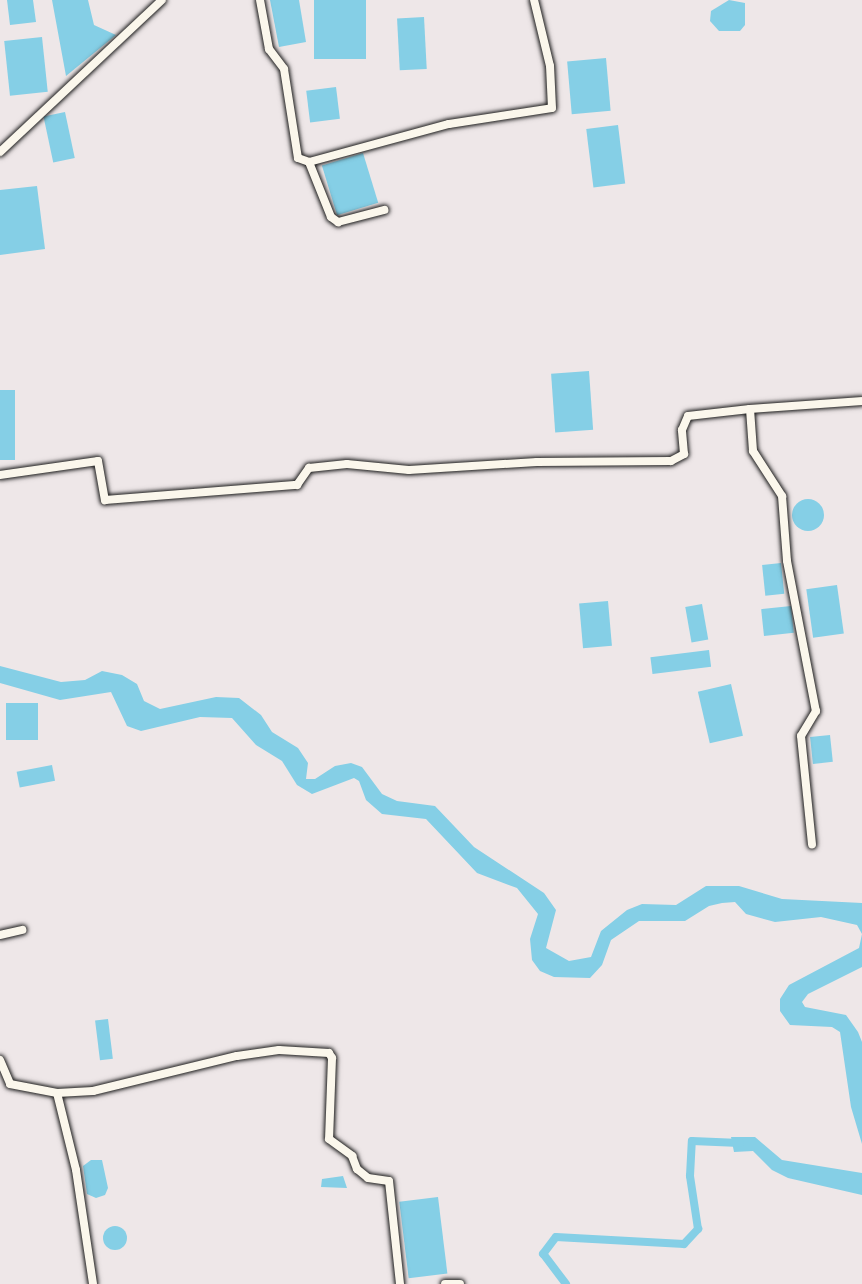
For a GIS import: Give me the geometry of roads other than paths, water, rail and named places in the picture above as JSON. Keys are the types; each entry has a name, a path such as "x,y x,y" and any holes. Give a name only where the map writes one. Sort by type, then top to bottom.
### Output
{"street":[{"path":"0,152 162,0"},
{"path":"260,0 269,50 284,69 298,158 309,162 449,124 552,108 550,66 534,0"},
{"path":"309,162 331,218 339,222 384,210"},
{"path":"0,475 98,461 105,500 297,485 309,468 347,464 409,470 537,462 671,461 684,454 682,430 688,416 862,401"},
{"path":"750,409 753,451 782,496 787,561 816,711 801,736 812,844"},
{"path":"0,934 22,930"},
{"path":"0,1060 10,1084 57,1093 93,1092 237,1056 279,1050 329,1053 332,1058 329,1139 352,1156 357,1169 368,1178 389,1181 400,1284"},
{"path":"57,1093 76,1170 93,1284"},
{"path":"445,1284 460,1284"}],"water":[{"path":"7,0 33,0 36,22 10,25"},
{"path":"52,0 88,0 94,25 116,35 66,76"},
{"path":"270,0 299,0 306,42 279,47"},
{"path":"314,0 366,0 366,59 314,59"},
{"path":"729,0 745,3 745,25 740,31 719,31 710,21 711,11"},
{"path":"424,17 427,69 400,70 397,18"},
{"path":"42,37 48,92 10,96 4,41"},
{"path":"606,58 611,111 572,114 567,61"},
{"path":"336,87 340,119 310,122 306,91"},
{"path":"65,112 75,158 53,163 43,117"},
{"path":"618,125 625,184 593,187 586,129"},
{"path":"363,153 378,203 337,215 322,166"},
{"path":"37,186 45,249 0,255 0,190"},
{"path":"589,371 593,430 555,433 551,374"},
{"path":"0,390 15,390 15,460 0,460"},
{"path":"808,499 820,503 824,515 820,527 808,531 796,527 792,515 796,503"},
{"path":"781,563 784,594 765,596 762,565"},
{"path":"837,585 844,634 813,638 806,589"},
{"path":"608,601 612,646 583,648 579,604"},
{"path":"702,604 708,639 692,642 685,607"},
{"path":"791,606 794,633 764,636 761,609"},
{"path":"709,650 711,667 653,674 650,657"},
{"path":"0,666 61,682 85,680 102,671 122,675 137,684 144,701 160,709 216,697 239,698 261,715 272,732 298,748 308,763 306,779 315,779 335,766 351,763 362,767 382,794 397,801 435,806 474,847 544,893 556,910 546,948 569,961 591,957 601,931 627,910 642,904 676,905 706,886 739,886 782,899 862,903 862,934 857,925 821,917 775,922 746,914 735,902 722,903 709,906 685,921 639,921 611,940 602,965 590,978 554,977 540,971 532,960 530,939 538,914 517,888 477,873 426,819 382,814 366,800 359,781 354,778 312,794 297,785 282,761 256,745 232,718 200,717 141,731 127,726 111,692 60,700 0,683"},
{"path":"731,684 743,736 710,743 698,692"},
{"path":"6,703 38,703 38,740 6,740"},
{"path":"830,735 833,762 813,764 810,737"},
{"path":"52,765 55,781 20,788 17,772"},
{"path":"862,934 862,967 808,994 802,1002 805,1007 846,1015 858,1032 862,1042 862,1144 851,1107 840,1032 832,1027 790,1025 780,1011 780,999 789,985 859,948"},
{"path":"108,1019 113,1059 100,1060 95,1021"},
{"path":"731,1137 755,1137 782,1160 862,1173 862,1195 788,1178 772,1170 753,1151 734,1152"},
{"path":"91,1160 102,1160 108,1188 105,1195 96,1198 87,1194 83,1166"},
{"path":"343,1176 347,1188 321,1187 322,1179"},
{"path":"438,1197 447,1273 409,1278 399,1202"},
{"path":"115,1226 123,1230 127,1238 123,1246 115,1250 107,1246 103,1238 107,1230"}],"waterway":[{"path":"566,1284 543,1254 556,1237 684,1244 698,1229 690,1176 692,1141 740,1143"}]}
